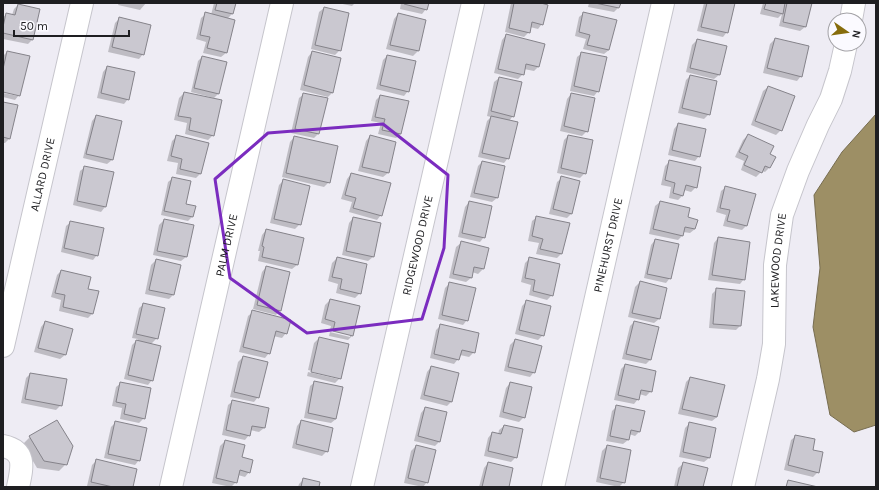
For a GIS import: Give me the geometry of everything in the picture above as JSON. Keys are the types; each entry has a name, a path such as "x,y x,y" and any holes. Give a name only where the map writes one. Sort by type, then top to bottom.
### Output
{"street":[{"name":"ALLARD DRIVE","path":"3,346 12,269 82,3"},
{"name":"PALM DRIVE","path":"171,487 282,3"},
{"name":"RIDGEWOOD DRIVE","path":"362,487 473,3"},
{"name":"PINEHURST DRIVE","path":"552,487 663,3"},
{"name":"LAKEWOOD DRIVE","path":"743,487 768,378 774,344 775,265 782,215 798,170 831,99 844,52"},
{"path":"3,446 11,448 20,456 22,466 18,487"}],"highlighted area":[{"path":"383,124 448,175 444,248 422,319 307,333 230,278 215,179 268,133"}],"shaded area":[{"path":"876,114 876,425 854,432 830,415 813,327 820,268 814,195 842,152"}],"building":[{"path":"217,3 236,3 233,14 215,10"},
{"path":"404,3 429,3 427,10"},
{"path":"514,3 541,3 548,5 543,25 532,22 530,33 509,28"},
{"path":"595,3 621,3 619,8"},
{"path":"707,3 735,3 728,33 701,27"},
{"path":"766,3 785,3 783,14 764,9"},
{"path":"787,3 812,3 806,27 783,22"},
{"path":"18,4 40,9 33,40 3,33 6,13 15,15"},
{"path":"324,7 349,13 341,51 315,45"},
{"path":"205,12 235,20 227,53 207,48 210,37 200,35"},
{"path":"583,12 617,20 609,50 587,45 590,35 579,32"},
{"path":"398,13 426,20 419,51 390,45"},
{"path":"119,17 151,25 144,55 112,47"},
{"path":"506,34 545,44 539,67 526,64 524,75 498,69"},
{"path":"775,38 809,46 802,77 767,68"},
{"path":"697,39 727,46 720,75 690,68"},
{"path":"7,51 30,56 20,96 3,92 3,69"},
{"path":"312,51 341,58 333,93 304,85"},
{"path":"581,52 607,57 599,92 574,86"},
{"path":"387,55 416,61 409,92 380,85"},
{"path":"202,56 227,62 219,94 194,88"},
{"path":"107,66 135,72 129,100 101,93"},
{"path":"690,75 717,81 710,115 682,108"},
{"path":"499,77 522,82 514,117 491,111"},
{"path":"768,86 795,96 782,131 755,121"},
{"path":"184,92 222,100 214,136 189,130 191,118 178,116"},
{"path":"303,93 328,98 319,134 295,129"},
{"path":"571,93 595,98 588,132 564,126"},
{"path":"380,95 409,101 401,134 382,130 385,119 375,117"},
{"path":"3,102 18,105 10,139 3,137"},
{"path":"96,115 122,121 113,160 86,154"},
{"path":"491,116 518,122 509,159 482,153"},
{"path":"678,123 706,129 700,157 672,150"},
{"path":"748,134 774,146 770,154 776,157 770,168 765,166 762,173 744,165 748,156 739,152"},
{"path":"176,135 209,143 201,174 180,169 182,159 171,156"},
{"path":"370,135 396,142 389,173 362,167"},
{"path":"568,135 593,140 586,174 561,168"},
{"path":"294,136 338,146 330,183 286,173"},
{"path":"669,160 701,167 697,188 686,185 683,196 673,193 675,183 665,180"},
{"path":"482,161 505,166 498,198 474,193"},
{"path":"84,166 114,172 106,207 77,201"},
{"path":"351,173 391,183 382,216 353,208 356,198 345,195"},
{"path":"561,176 580,181 572,214 553,209"},
{"path":"172,177 191,181 186,204 196,206 193,217 164,211"},
{"path":"283,179 310,186 301,225 274,219"},
{"path":"725,186 756,194 747,226 727,221 730,210 720,208"},
{"path":"469,201 492,206 485,238 462,233"},
{"path":"660,201 690,208 688,217 698,220 695,229 685,227 683,236 653,229"},
{"path":"536,216 570,223 562,254 540,249 543,239 532,236"},
{"path":"353,217 381,223 374,257 346,251"},
{"path":"164,219 194,225 187,257 157,251"},
{"path":"70,221 104,228 98,256 64,248"},
{"path":"266,229 304,238 298,265 262,257 264,247 262,246"},
{"path":"718,237 750,242 745,280 712,275"},
{"path":"655,239 679,244 671,279 647,274"},
{"path":"461,241 489,248 484,269 474,267 472,278 453,274"},
{"path":"337,257 367,264 361,294 340,289 342,279 332,277"},
{"path":"529,257 560,264 553,296 533,291 535,280 525,278"},
{"path":"156,259 181,265 174,295 149,290"},
{"path":"266,266 290,272 281,311 257,305"},
{"path":"61,270 91,277 88,289 99,291 93,314 63,307 65,295 55,293"},
{"path":"640,281 667,288 660,319 632,313"},
{"path":"449,282 476,288 468,321 442,315"},
{"path":"716,288 745,291 741,326 713,324"},
{"path":"330,299 360,306 353,336 333,331 335,322 325,319"},
{"path":"526,300 551,306 544,336 519,330"},
{"path":"143,303 165,308 158,339 136,334"},
{"path":"252,310 291,320 287,334 276,331 270,354 243,347"},
{"path":"45,321 73,329 66,355 38,348"},
{"path":"634,321 659,327 651,360 626,354"},
{"path":"440,324 479,333 475,353 462,350 459,360 434,354"},
{"path":"319,337 349,344 341,379 311,372"},
{"path":"515,339 542,346 535,373 508,367"},
{"path":"136,340 161,346 153,381 128,375"},
{"path":"243,356 268,362 259,398 234,392"},
{"path":"625,364 656,371 652,392 641,390 639,400 618,395"},
{"path":"431,366 459,373 452,402 424,395"},
{"path":"30,373 67,379 62,406 25,399"},
{"path":"690,377 725,385 717,417 682,409"},
{"path":"314,381 343,387 336,419 308,413"},
{"path":"120,382 151,388 145,419 124,414 126,404 116,402"},
{"path":"510,382 532,387 525,418 503,412"},
{"path":"232,400 269,408 265,428 252,426 250,436 226,430"},
{"path":"616,405 645,411 640,432 631,430 629,440 610,436"},
{"path":"425,407 447,412 440,442 418,436"},
{"path":"57,420 73,446 67,465 44,461 29,436"},
{"path":"301,420 333,428 328,452 296,444"},
{"path":"115,421 147,428 140,461 108,454"},
{"path":"689,422 716,428 710,458 683,452"},
{"path":"504,425 523,429 517,458 488,451 492,432 501,434"},
{"path":"795,435 815,439 813,450 823,452 819,473 788,465"},
{"path":"225,440 245,445 242,457 253,460 250,473 240,470 237,483 216,478"},
{"path":"416,445 436,450 428,483 408,478"},
{"path":"607,445 631,450 625,483 600,478"},
{"path":"96,459 137,469 133,487 113,487 91,482"},
{"path":"488,462 513,468 509,487 482,487"},
{"path":"683,462 708,468 703,487 677,487"},
{"path":"303,478 320,482 319,487 301,487"},
{"path":"788,480 818,487 786,487"}]}
